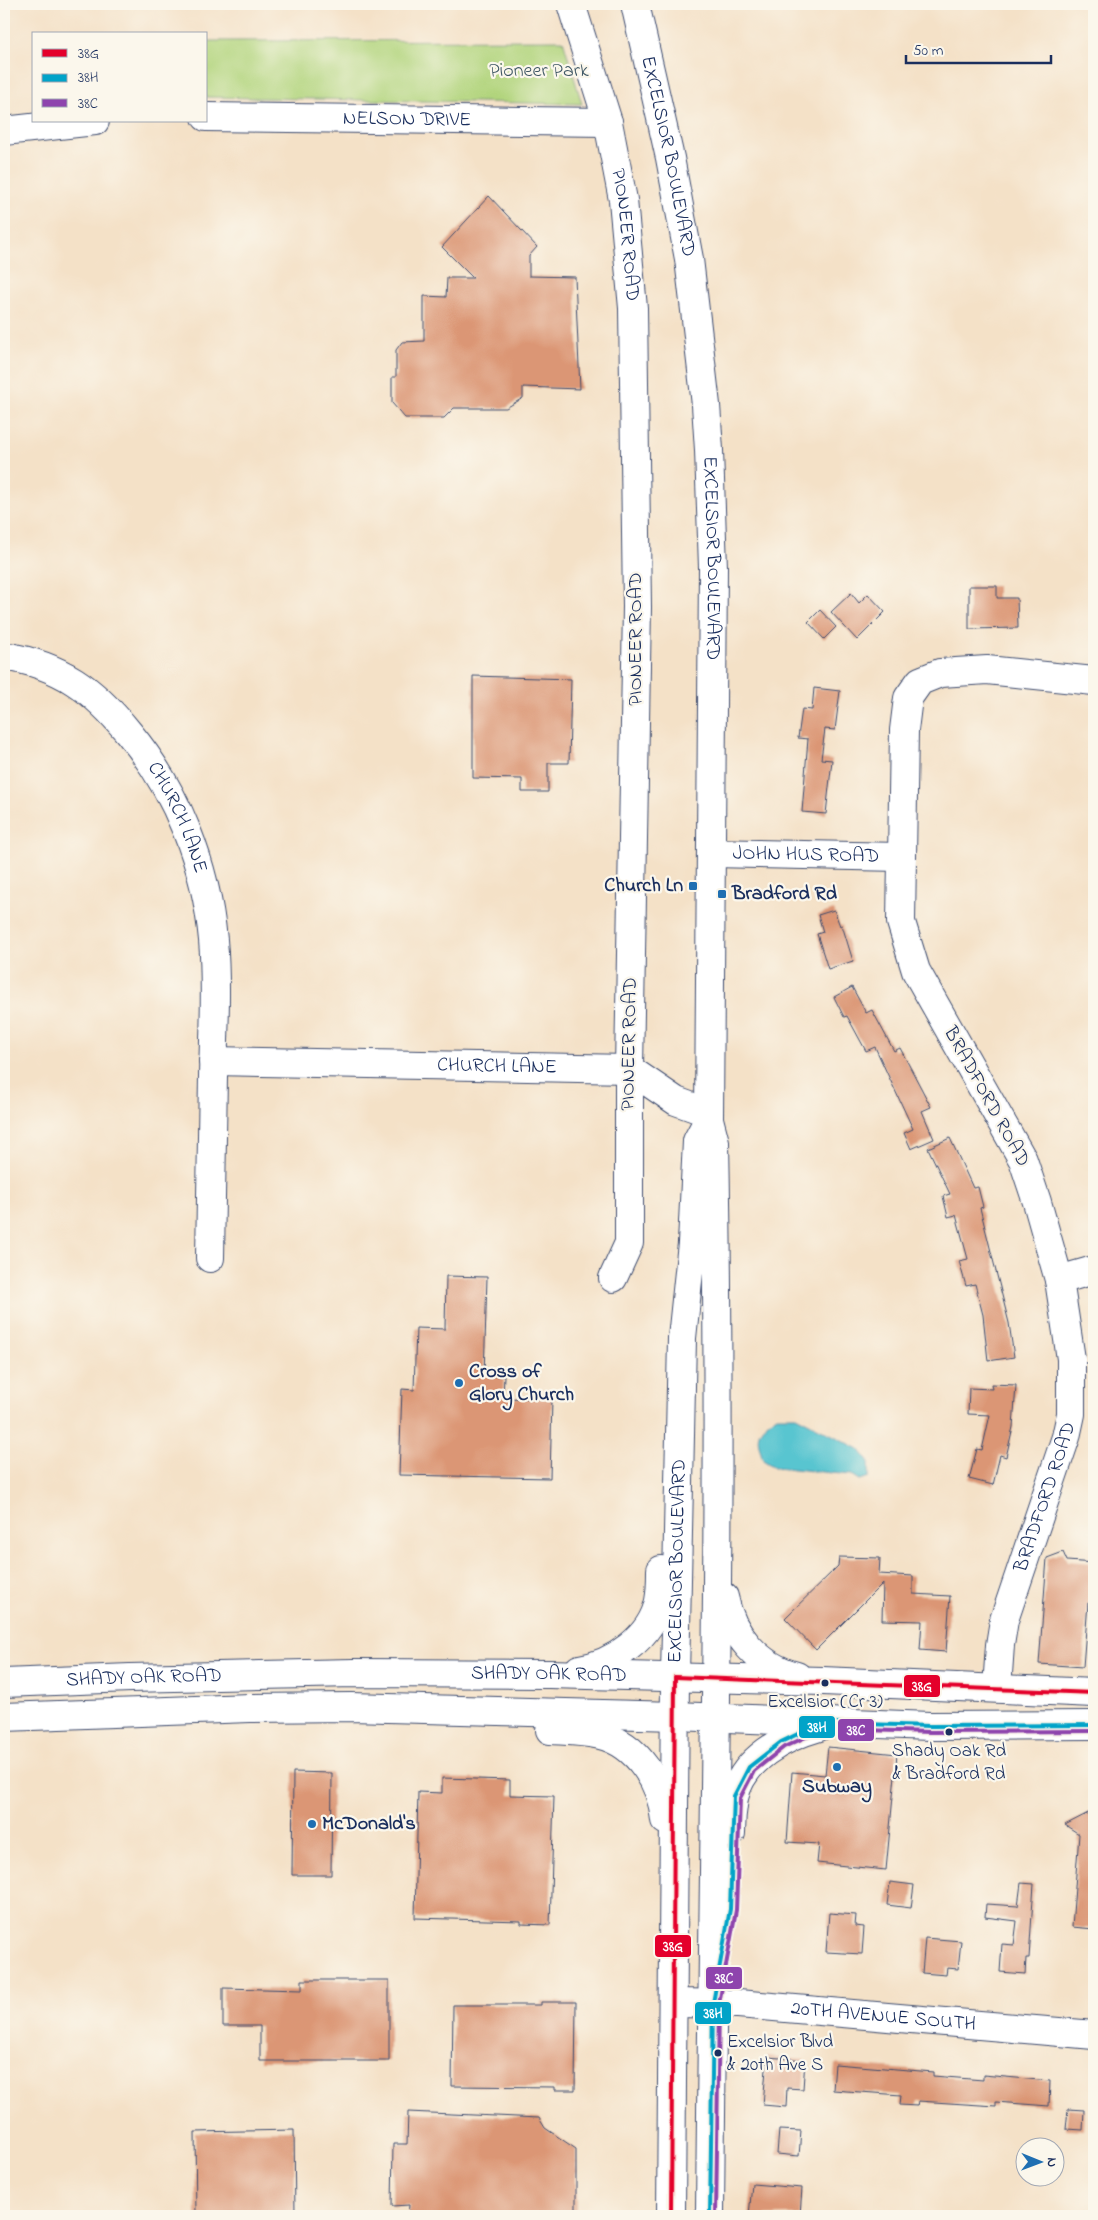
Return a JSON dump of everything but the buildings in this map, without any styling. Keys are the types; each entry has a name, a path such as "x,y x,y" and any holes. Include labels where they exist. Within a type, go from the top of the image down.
{"main road":[{"name":"PIONEER ROAD","path":"571,4 608,122 623,200 630,253 634,308 637,660 629,1069 629,1243 613,1278"},
{"name":"EXCELSIOR BOULEVARD","path":"635,4 670,158 689,259 706,405 712,540 712,853 709,1116 715,1142 719,1317 717,1679 710,2216"},
{"name":"NELSON DRIVE","path":"208,117 608,122"},
{"path":"4,131 86,122"},
{"name":"CHURCH LANE","path":"4,656 54,670 86,688 112,713 145,752 171,796 191,842 205,891 213,940 210,1258"},
{"name":"BRADFORD ROAD","path":"998,1688 1000,1645 1004,1620 1066,1437 1071,1414 1071,1359 1059,1280 1037,1202 1022,1160 916,971 901,922 904,730 908,698 920,681 940,672 987,670 1094,681"},
{"name":"JOHN HUS ROAD","path":"712,853 901,857"},
{"name":"CHURCH LANE","path":"213,1061 629,1069"},
{"path":"629,1069 676,1101 709,1116"},
{"name":"EXCELSIOR BOULEVARD","path":"671,2216 675,1677 682,1338 692,1242 697,1141 709,1116"},
{"path":"1059,1280 1094,1270"},
{"path":"549,1674 587,1668 603,1663 621,1652 644,1632 659,1603 664,1442 682,1338"},
{"path":"718,1567 727,1612 746,1644 759,1658 781,1672 823,1681"},
{"name":"SHADY OAK ROAD","path":"4,1683 354,1673 549,1674 823,1681 1094,1693"},
{"name":"SHADY OAK ROAD","path":"4,1717 250,1708 351,1707 676,1716 930,1726 1094,1725"},
{"path":"409,1710 451,1727 576,1732 600,1735 626,1748 642,1763 652,1776 660,1791 664,1806 674,1937"},
{"path":"713,2003 730,1909 732,1815 737,1789 749,1767 765,1753 781,1742 804,1731 831,1723"},
{"name":"20TH AVENUE SOUTH","path":"673,2003 713,2003 1094,2035"}],"green space":[{"name":"Pioneer Park","path":"563,40 582,104 208,97 208,41"}],"water":[{"path":"777,1416 796,1416 859,1449 869,1462 869,1477 860,1480 852,1475 774,1467 763,1460 758,1439 759,1434 764,1425"}],"transit line":[{"name":"38G","path":"675,1677 1094,1693"},
{"name":"38G","path":"671,2216 675,1677"},
{"name":"38H","path":"710,2216 713,2003 730,1909 734,1796 749,1767 781,1742 804,1731 831,1723 930,1726 1094,1725"},
{"name":"38C","path":"716,2216 719,2004 736,1910 740,1798 754,1771 784,1747 806,1737 832,1729 930,1732 1094,1731"}],"place":[{"name":"Church Ln","path":"693,886"},
{"name":"Bradford Rd","path":"722,894"},
{"name":"Cross of Glory Church","path":"459,1383"},
{"name":"Excelsior (Cr 3)","path":"825,1683"},
{"name":"Shady Oak Rd & Bradford Rd","path":"949,1732"},
{"name":"Subway","path":"837,1767"},
{"name":"McDonald's","path":"312,1824"},
{"name":"Excelsior Blvd & 20th Ave S","path":"718,2053"}]}
